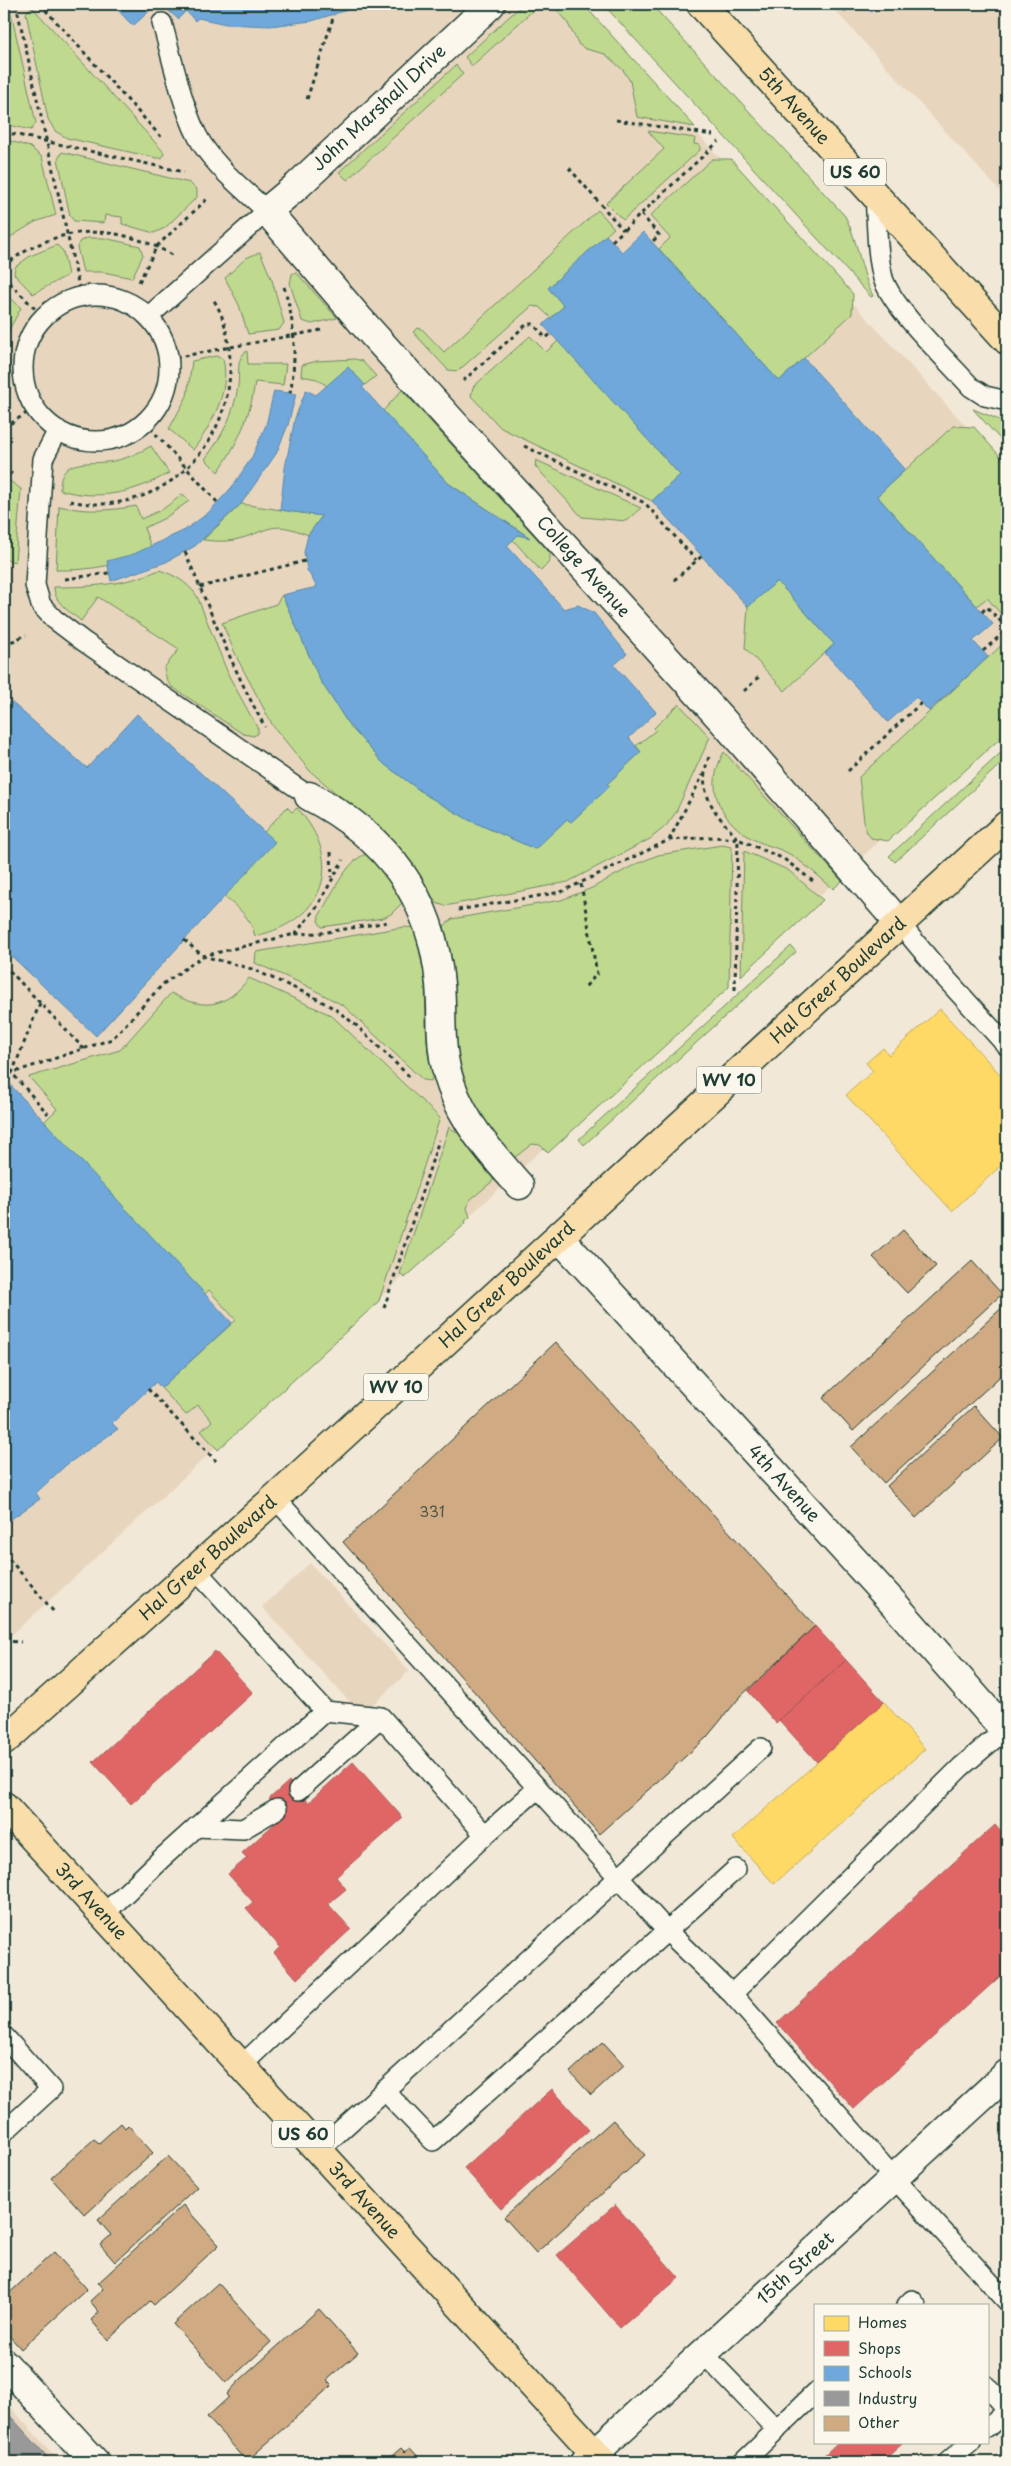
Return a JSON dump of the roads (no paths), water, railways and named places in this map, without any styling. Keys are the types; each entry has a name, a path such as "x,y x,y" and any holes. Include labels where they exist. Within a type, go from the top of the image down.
{"main road":[{"name":"5th Avenue","path":"701,4 1007,340"},
{"name":"Hal Greer Boulevard","path":"4,1741 275,1498 1007,825"},
{"name":"3rd Avenue","path":"4,1806 318,2151 594,2459"}],"street":[{"name":"John Marshall Drive","path":"267,211 297,186 491,4"},
{"name":"College Avenue","path":"267,211 368,329 724,722 900,924"},
{"path":"309,796 369,837 404,875 417,896 425,916 438,965 442,1050 460,1106 472,1128 519,1186"},
{"name":"4th Avenue","path":"558,1236 894,1604 1006,1730"},
{"name":"15th Street","path":"594,2459 704,2353 1007,2074"},
{"path":"4,2363 95,2462"}],"lane":[{"path":"148,316 267,211 222,168 202,143 193,125 162,23"},
{"path":"875,194 879,248 884,278 893,300 971,387 985,396 1007,402"},
{"path":"105,295 128,302 148,316 162,336 168,359 168,382 160,404 145,422 125,434 102,440 79,439 58,430 45,420 35,408 27,391 23,373 25,353 31,334 43,317 60,304 81,296 105,295"},
{"path":"58,430 43,459 35,575 36,594 41,605 54,619 222,738 309,796"},
{"path":"900,924 940,972 1007,1046"},
{"path":"275,1498 620,1876 668,1932 732,1994 894,2178 1007,2301"},
{"path":"195,1569 325,1711 380,1717 485,1835"},
{"path":"103,1915 325,1711"},
{"path":"298,1791 380,1717"},
{"path":"732,1994 961,1767 1006,1730"},
{"path":"318,2151 761,1748"},
{"path":"240,2066 485,1835 538,1788"},
{"path":"196,1828 243,1829 277,1809"},
{"path":"384,2090 433,2141 736,1869"},
{"path":"4,2036 51,2089 4,2132"},
{"path":"704,2353 777,2430"},
{"path":"988,2387 1007,2409 988,2427"},
{"path":"743,2462 814,2394"},
{"path":"948,2462 969,2444"}]}
